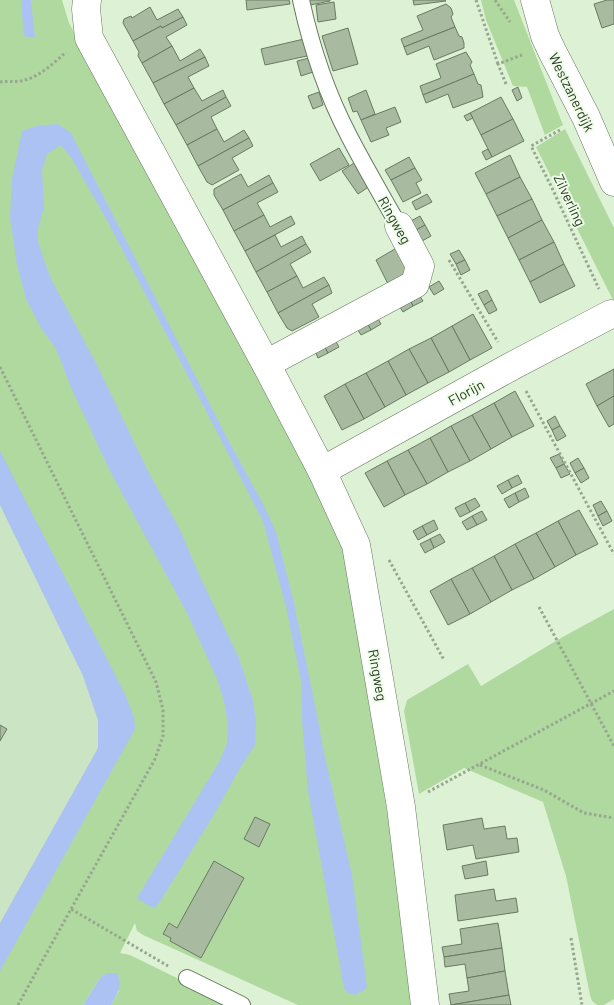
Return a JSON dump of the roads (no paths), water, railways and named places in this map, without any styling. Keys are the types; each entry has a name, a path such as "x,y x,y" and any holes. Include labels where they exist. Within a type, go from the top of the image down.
{"street":[{"name":"Ringweg","path":"87,0 89,38 266,364 322,471 356,545 401,807 425,1005"},
{"name":"Westzanerdijk","path":"535,0 549,44 586,117 614,182"},
{"name":"Ringweg","path":"266,364 415,284 420,266 399,226"},
{"name":"Florijn","path":"322,471 610,314"}],"lane":[{"name":"Ringweg","path":"301,0 306,24 326,84 348,135 399,226"},
{"path":"188,978 242,1005"}],"water":[{"path":"21,0 31,0 35,38 24,36"},
{"path":"58,124 71,133 276,532 294,603 323,748 352,875 367,987 355,995 348,993 344,988 308,791 301,681 286,607 263,521 108,222 72,159 61,145 47,154 42,170 44,208 38,228 38,241 44,260 52,281 96,363 147,469 180,530 239,658 253,701 256,720 255,745 161,900 155,908 137,898 219,762 227,743 228,724 224,701 217,679 187,613 110,471 73,392 56,349 41,328 26,299 17,265 10,217 12,179 22,131 36,126"},
{"path":"0,451 125,694 134,717 135,729 0,971 0,923 98,748 98,720 83,676 0,505"},
{"path":"107,973 117,973 120,982 118,993 111,1005 83,1005 100,978"}]}
